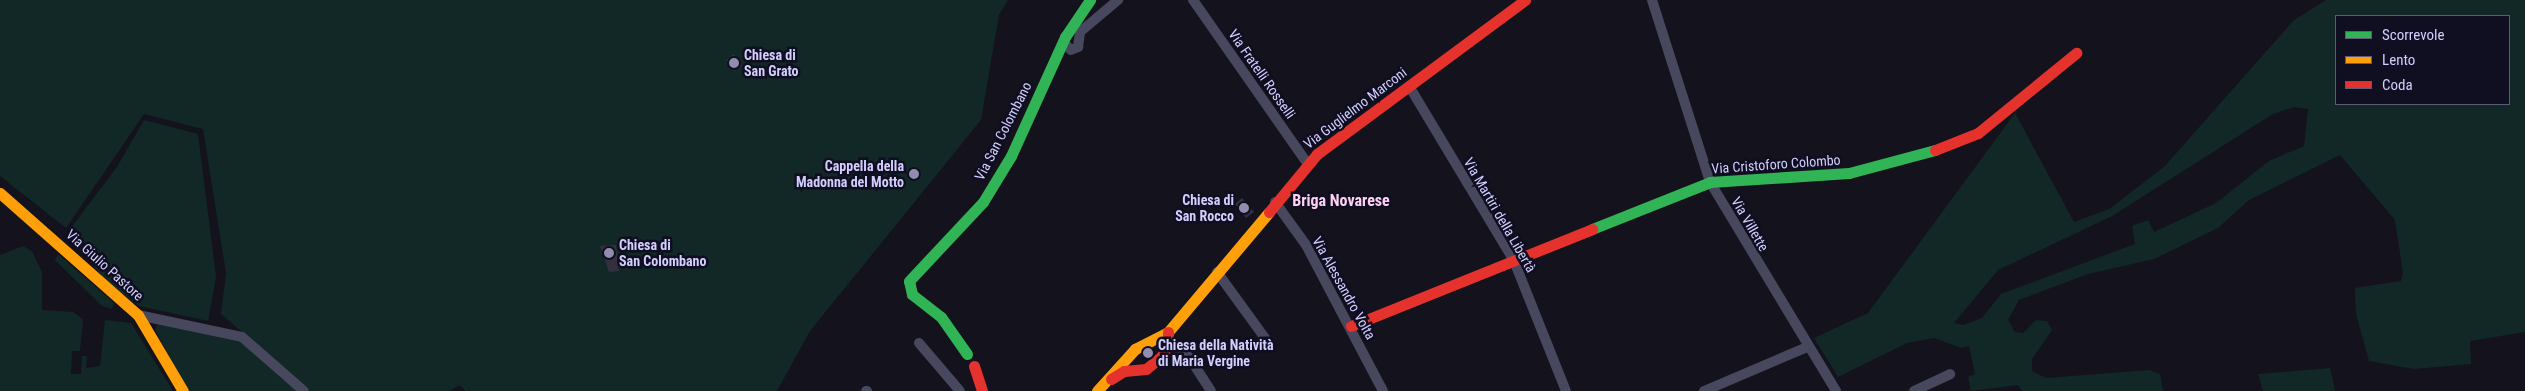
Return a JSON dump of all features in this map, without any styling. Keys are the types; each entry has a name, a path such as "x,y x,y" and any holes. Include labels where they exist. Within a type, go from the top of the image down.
{"street":[{"name":"Via San Colombano","path":"967,354 941,317 912,294 909,281 983,202 1011,156 1063,42 1090,0"},
{"path":"1063,42 1071,50 1078,47 1080,32 1118,0"},
{"name":"Via Fratelli Rosselli","path":"1193,0 1308,164"},
{"name":"Via Guglielmo Marconi","path":"1097,391 1135,349 1168,332 1308,164 1525,0"},
{"name":"Via Villette","path":"1652,0 1710,182 1807,348 1836,391"},
{"name":"Via Cristoforo Colombo","path":"1351,326 1710,182 1849,173 1945,147 1978,133 2076,54"},
{"name":"Via Martiri della Libertà","path":"1409,86 1514,261 1566,391"},
{"name":"Via Giulio Pastore","path":"0,193 138,315 244,338 304,391"},
{"name":"Via Alessandro Volta","path":"1275,202 1298,232 1351,326 1383,391"},
{"path":"1217,272 1270,345"},
{"path":"138,315 183,391"},
{"path":"1168,332 1168,346 1189,357 1211,391"},
{"path":"919,343 960,391"},
{"name":"Via Guglielmo Marconi","path":"1106,382 1124,371 1146,369 1168,346"},
{"path":"1704,391 1807,348"},
{"path":"974,366 982,391"},
{"path":"1914,391 1950,374"}],"green space":[{"path":"0,0 1008,0 999,15 981,120 810,331 777,391 466,391 459,385 450,391 310,391 221,314 226,273 203,129 144,114 66,228 0,176"},
{"path":"2326,0 2525,0 2525,332 2470,341 2471,364 2414,369 2369,361 2356,314 2355,288 2401,281 2403,273 2395,220 2340,155 2249,200 2218,228 2154,259 2088,274 2019,300 2008,320 2015,332 2023,333 2036,320 2047,321 2052,330 2032,359 2032,371 2046,378 2149,370 2160,374 2163,391 2022,391 2018,385 1971,391 1968,377 1975,374 1969,346 1961,348 1934,338 1907,343 1838,377 1814,338 1868,313 2015,113 2074,222 2109,209 2164,167 2294,20","holes":["2294,107 2308,109 2304,146 2269,161 2216,203 2154,232 2148,220 2132,226 2135,244 2001,294 1982,318 1963,325 1954,323 1998,270 2112,216 2273,114"]},
{"path":"144,120 198,134 216,277 208,321 139,306 106,281 67,233 117,167"},
{"path":"23,246 32,251 42,272 42,310 73,312 83,319 80,351 72,351 71,374 81,374 82,356 87,356 86,368 100,366 105,320 131,323 173,391 0,391 0,255"},
{"path":"58,254 114,303 112,309 102,306 55,260"},
{"path":"158,323 241,339 300,391 188,391 155,330"},
{"path":"2330,368 2335,391 2263,391 2258,374"}],"building":[{"name":"Chiesa di San Grato","path":"734,54 742,66 734,71 726,60"},
{"name":"Chiesa di San Rocco","path":"1242,198 1254,212 1246,218 1235,204"},
{"name":"Chiesa di San Colombano","path":"616,245 619,271 609,272 600,246"}],"traffic: fast":[{"path":"967,354 941,317 912,294 909,281 983,202 1011,156 1065,37 1090,0"},
{"path":"1592,229 1710,182 1849,173 1935,150"}],"traffic: slow":[{"path":"0,193 138,315 183,391"},
{"path":"1097,391 1135,349 1168,332 1269,212"}],"traffic: jam":[{"path":"1269,212 1317,154 1525,0"},
{"path":"1935,150 1978,133 2076,53"},
{"path":"1351,326 1592,229"},
{"path":"1111,379 1124,371 1146,369 1161,357 1168,346 1168,332"},
{"path":"974,366 982,391"}],"place":[{"name":"Chiesa di San Grato","path":"734,63"},
{"name":"Cappella della Madonna del Motto","path":"914,174"},
{"name":"Chiesa di San Rocco","path":"1244,208"},
{"name":"Chiesa di San Colombano","path":"609,253"},
{"name":"Chiesa della Natività di Maria Vergine","path":"1148,353"}],"district":[{"name":"Briga Novarese","path":"1341,201"}]}
